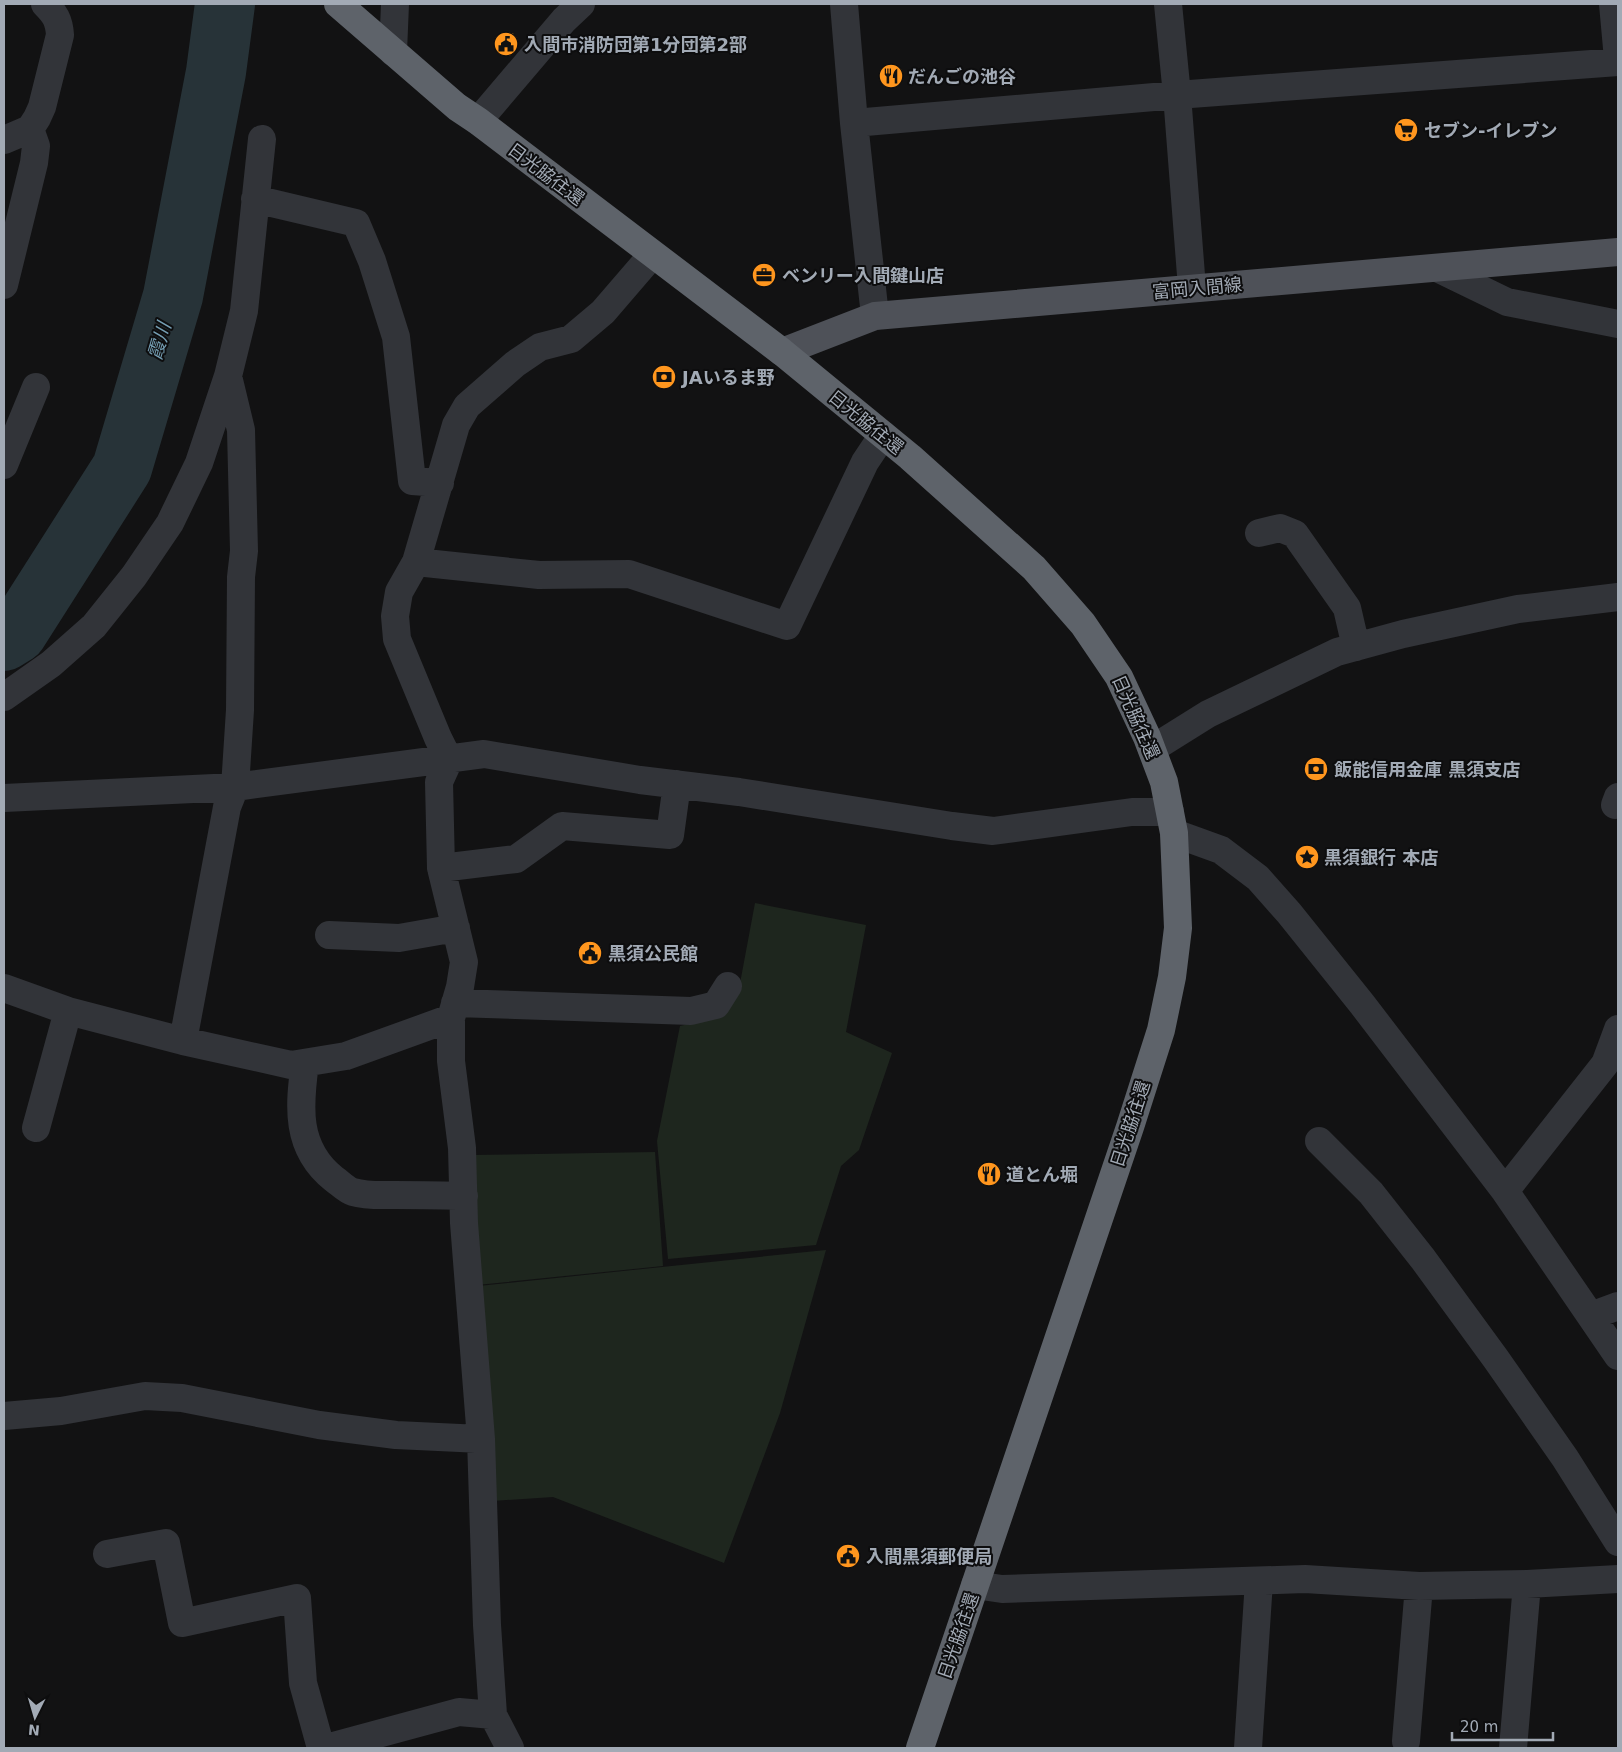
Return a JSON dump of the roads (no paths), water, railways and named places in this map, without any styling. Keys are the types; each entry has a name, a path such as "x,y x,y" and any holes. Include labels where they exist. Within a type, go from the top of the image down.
{"highway":[{"name":"日光脇往還","path":"338,4 457,108 478,121 782,352 883,435 1034,568 1083,624 1119,677 1152,749 1164,782 1172,823 1178,928 1172,977 1161,1030 920,1748"}],"main road":[{"name":"富岡入間線","path":"782,352 875,316 1192,288 1439,269 1618,252"}],"street":[{"path":"4,140 30,129 42,107 60,35 59,23 55,13 45,4"},
{"path":"393,52 395,4"},
{"path":"478,121 564,20 581,4"},
{"path":"844,4 854,123 875,316"},
{"path":"1168,4 1178,95 1192,288"},
{"path":"854,123 1178,95 1618,49 1613,4"},
{"path":"4,286 34,163 36,146 30,129"},
{"path":"4,697 51,664 94,626 134,576 170,523 199,463 228,376 244,311 262,139"},
{"path":"255,199 356,223 372,261 396,338 412,481 440,483"},
{"path":"449,760 397,639 394,616 399,592 416,562 456,425 467,406 522,360 540,347 571,339 603,312 652,255"},
{"path":"1439,269 1506,302 1618,324"},
{"path":"183,1041 227,806 235,787 240,710 244,551 241,430 228,376"},
{"path":"4,465 36,387"},
{"path":"416,562 532,575 629,574 787,626 865,462 883,435"},
{"path":"1260,533 1280,528 1295,534 1347,608 1356,647"},
{"path":"1152,749 1208,714 1337,652 1403,634 1518,609 1618,597"},
{"path":"4,798 235,787 484,754 640,780 747,793 993,831 1132,812 1172,823 1221,850 1258,878 1289,913 1362,1004 1505,1191 1618,1356"},
{"path":"449,760 439,782 440,868 464,962 453,1011 451,1061 462,1148 481,1439 487,1625 493,1715 510,1748"},
{"path":"440,868 516,859 562,826 670,835 677,784"},
{"path":"329,934 399,938 456,928"},
{"path":"4,988 68,1010 183,1041 291,1065 346,1056 453,1011 691,1011 716,1006 728,986"},
{"path":"36,1128 68,1010"},
{"path":"1505,1191 1611,1070 1618,1029"},
{"path":"305,1063 301,1092 302,1129 311,1153 330,1175 351,1192 370,1195 464,1196"},
{"path":"1319,1141 1370,1192 1423,1259 1565,1458 1618,1542"},
{"path":"1591,1316 1618,1306"},
{"path":"4,1416 61,1410 145,1396 182,1398 319,1425 396,1435 481,1439"},
{"path":"106,1554 166,1543 182,1623 297,1598 303,1683 320,1748"},
{"path":"975,1585 1002,1589 1305,1580 1418,1586 1527,1584 1618,1578"},
{"path":"1248,1748 1259,1581"},
{"path":"1513,1748 1527,1584"},
{"path":"1406,1741 1418,1586"},
{"path":"326,1748 459,1712 493,1715"}],"waterway":[{"name":"霞川","path":"4,641 17,633 122,468 173,296 216,72 225,4"}],"place":[{"name":"入間市消防団第1分団第2部","path":"506,44"},
{"name":"だんごの池谷","path":"891,76"},
{"name":"セブン-イレブン","path":"1406,130"},
{"name":"ベンリー入間鍵山店","path":"764,275"},
{"name":"JAいるま野","path":"664,377"},
{"name":"飯能信用金庫 黒須支店","path":"1316,769"},
{"name":"黒須銀行 本店","path":"1307,857"},
{"name":"黒須公民館","path":"590,953"},
{"name":"道とん堀","path":"989,1174"},
{"name":"入間黒須郵便局","path":"848,1556"}]}
